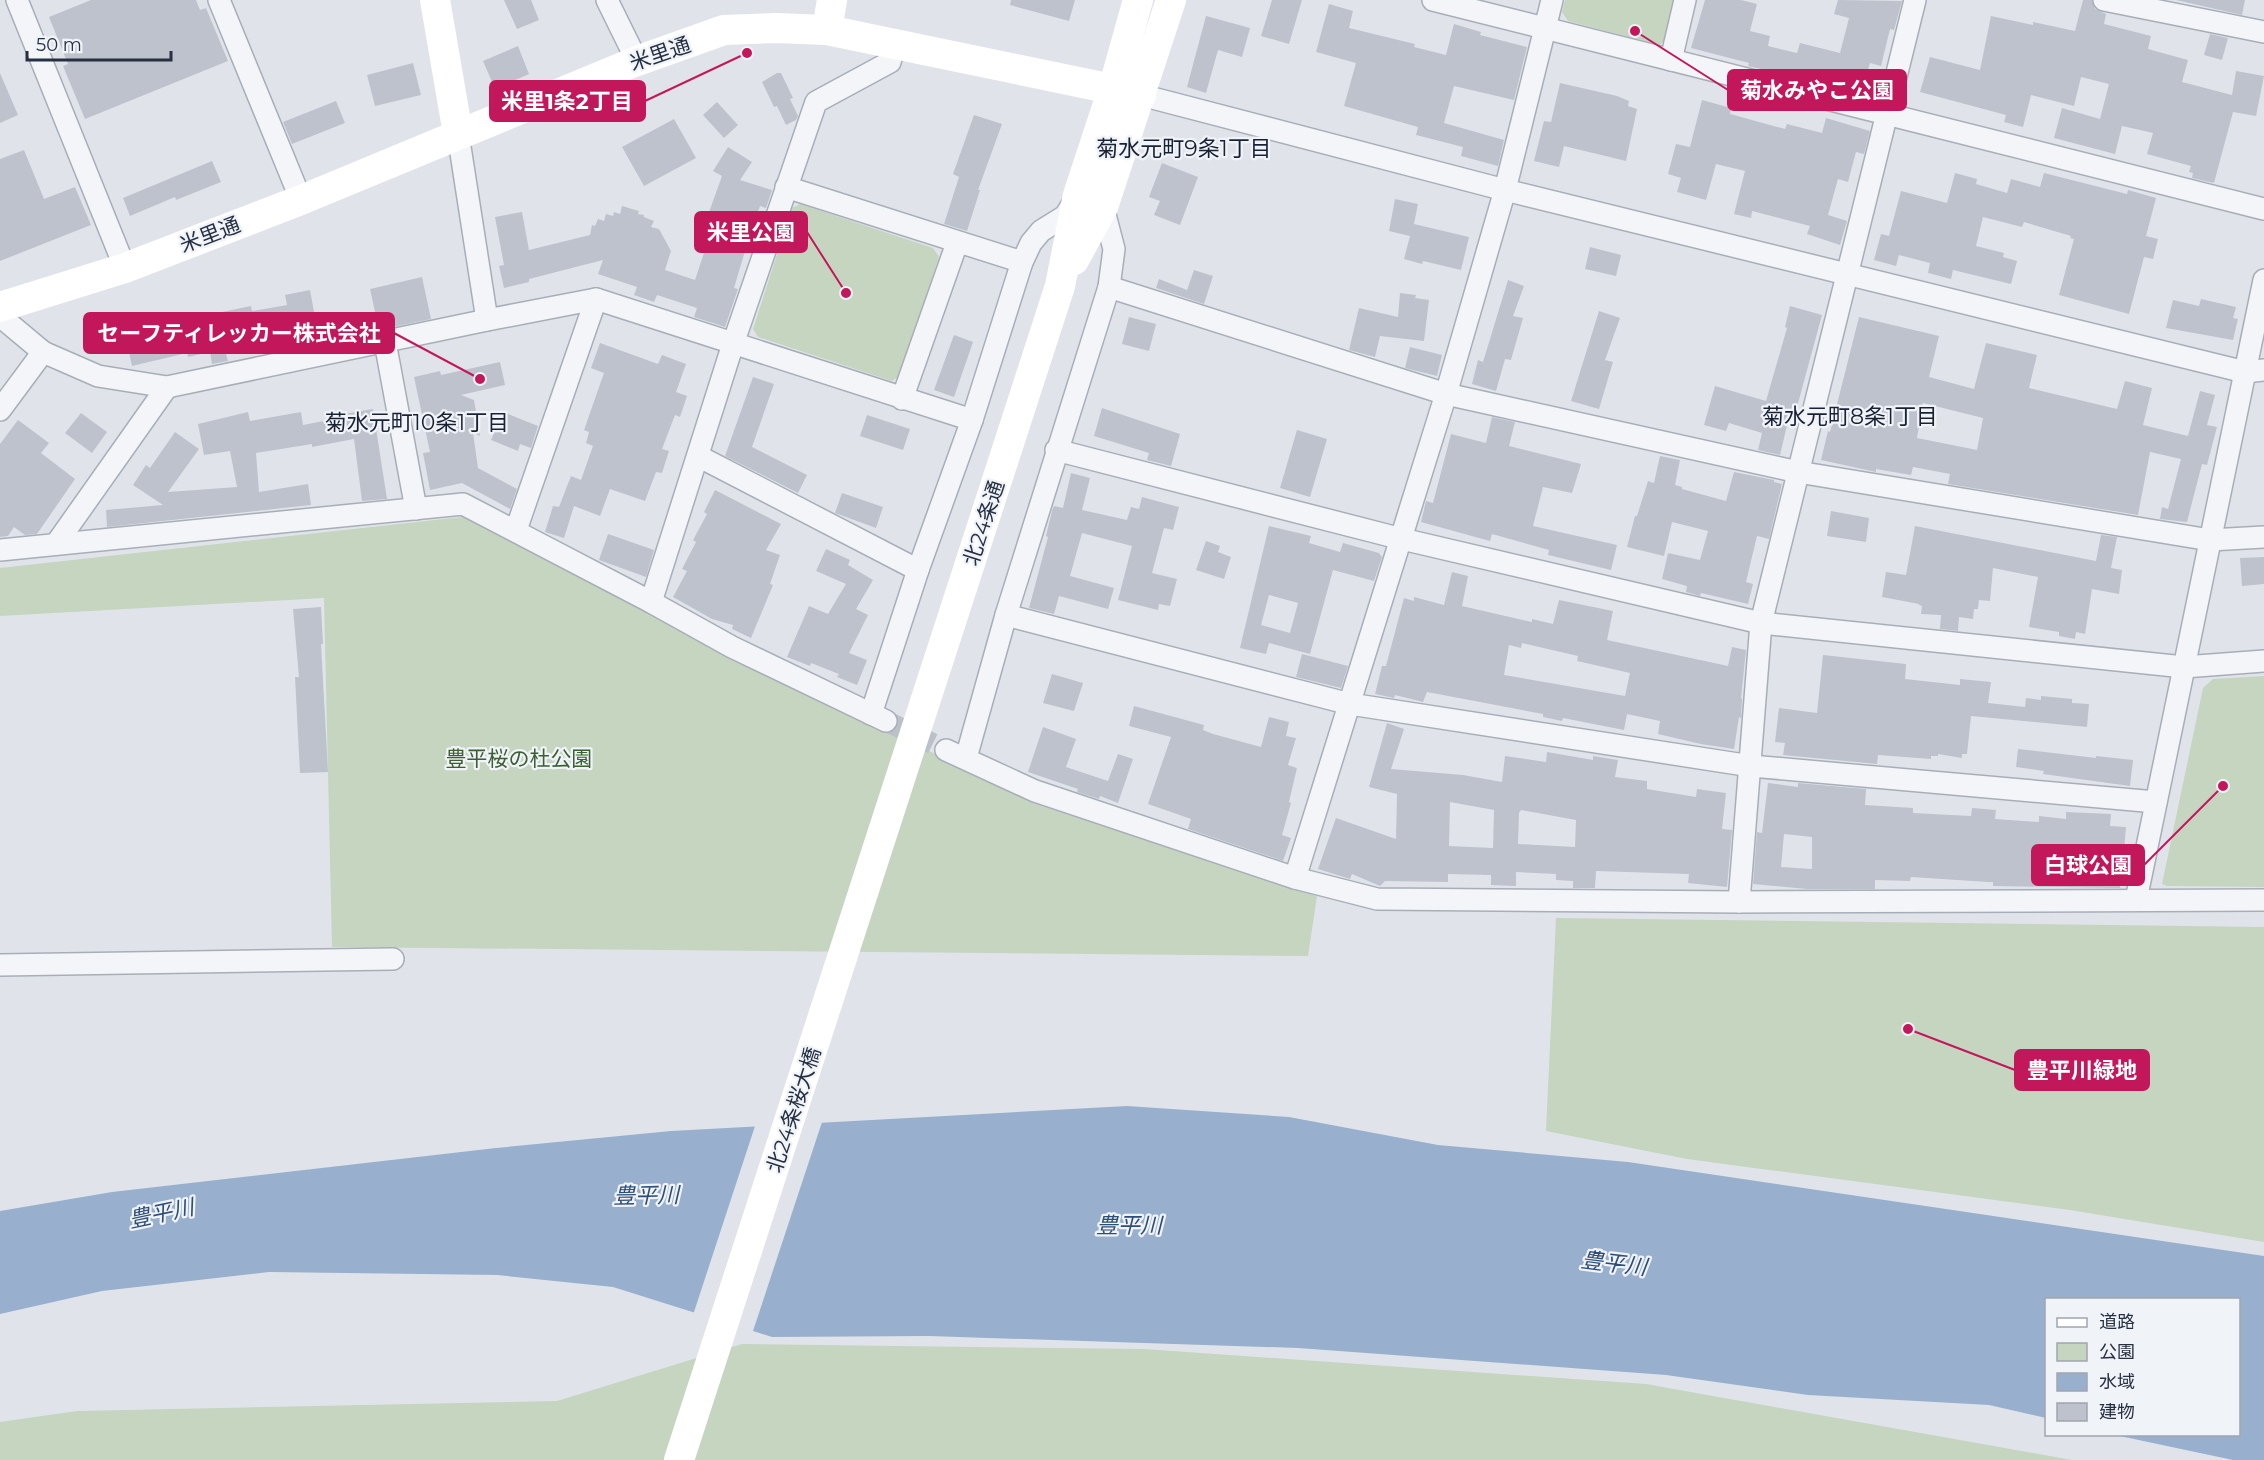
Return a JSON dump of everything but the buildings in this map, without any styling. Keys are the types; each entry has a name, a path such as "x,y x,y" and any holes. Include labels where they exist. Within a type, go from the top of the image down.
{"street":[{"path":"17,0 125,268"},
{"path":"219,0 301,200"},
{"path":"435,0 487,320"},
{"path":"607,0 637,61"},
{"path":"827,30 832,0"},
{"path":"1127,92 1138,0"},
{"path":"1127,92 1171,0"},
{"path":"1433,0 2264,209"},
{"path":"1295,878 1446,394 1505,190 1552,0"},
{"path":"1671,60 1685,0"},
{"path":"1739,902 1761,623 1915,0"},
{"path":"2104,0 2264,32"},
{"name":"米里通","path":"0,308 125,268 301,200 637,61 724,30 776,28 827,30 1127,92"},
{"path":"651,602 733,344 816,102 890,62 895,44"},
{"path":"1127,92 1505,190 2254,371"},
{"name":"北24条通","path":"908,759 1060,286 1127,92"},
{"path":"786,188 1022,262"},
{"path":"0,550 463,504 516,530 732,647 879,717 918,570 972,420 1022,262 1031,243 1041,231 1090,201 1114,249 1109,288 1056,450 966,758"},
{"path":"902,399 957,243"},
{"path":"2136,900 2210,540 2254,371 2264,280"},
{"path":"1109,288 1446,394 1798,472 2210,540 2264,537"},
{"path":"516,530 596,299"},
{"path":"0,316 43,352 98,376 167,387 596,299 972,420"},
{"path":"385,342 416,509"},
{"path":"0,410 43,352"},
{"path":"56,544 167,387"},
{"path":"1056,450 1402,539 1761,623 2184,667 2264,661"},
{"path":"698,456 918,570"},
{"path":"1006,615 1350,704 1751,766 2156,802"},
{"path":"946,750 1035,791 1295,878 1377,899 1739,902 2264,900"},
{"name":"北24条桜大橋","path":"679,1460 908,759"},
{"path":"0,965 393,959"}],"green space":[{"path":"1565,0 1674,0 1665,40 1660,45 1568,21 1562,12"},
{"path":"800,204 933,248 939,257 900,376 892,381 758,337 753,329 792,208"},
{"name":"豊平桜の杜公園","path":"462,517 1035,804 1317,896 1308,956 332,947 324,598 0,616 0,568"},
{"path":"2264,676 2264,887 2167,886 2162,884 2203,688 2213,679"},
{"path":"1556,918 2264,927 2264,1242 2070,1210 1687,1159 1546,1131"},
{"path":"742,1344 1144,1349 1646,1384 2072,1460 0,1460 0,1422 77,1411 557,1401"}],"water":[{"name":"豊平川","path":"1127,1106 1289,1117 1438,1145 1628,1162 2264,1256 2264,1460 2233,1460 2120,1436 2240,1436 2240,1298 2045,1298 2045,1418 1989,1405 1808,1395 1666,1375 1298,1348 929,1336 772,1337 613,1287 497,1275 269,1272 102,1291 0,1314 0,1211 112,1192 496,1148 671,1131"}],"pier":[{"path":"823,1119 752,1334 693,1315 756,1123"}],"tunnel":[{"path":"886,721 946,750"}],"place":[{"name":"菊水みやこ公園","path":"1635,31"},
{"name":"米里1条2丁目","path":"747,53"},
{"name":"米里公園","path":"846,293"},
{"name":"セーフティレッカー株式会社","path":"480,379"},
{"name":"白球公園","path":"2223,786"},
{"name":"豊平川緑地","path":"1908,1029"}],"district":[{"name":"菊水元町9条1丁目","path":"1184,148"},
{"name":"菊水元町8条1丁目","path":"1850,416"},
{"name":"菊水元町10条1丁目","path":"417,422"}]}
